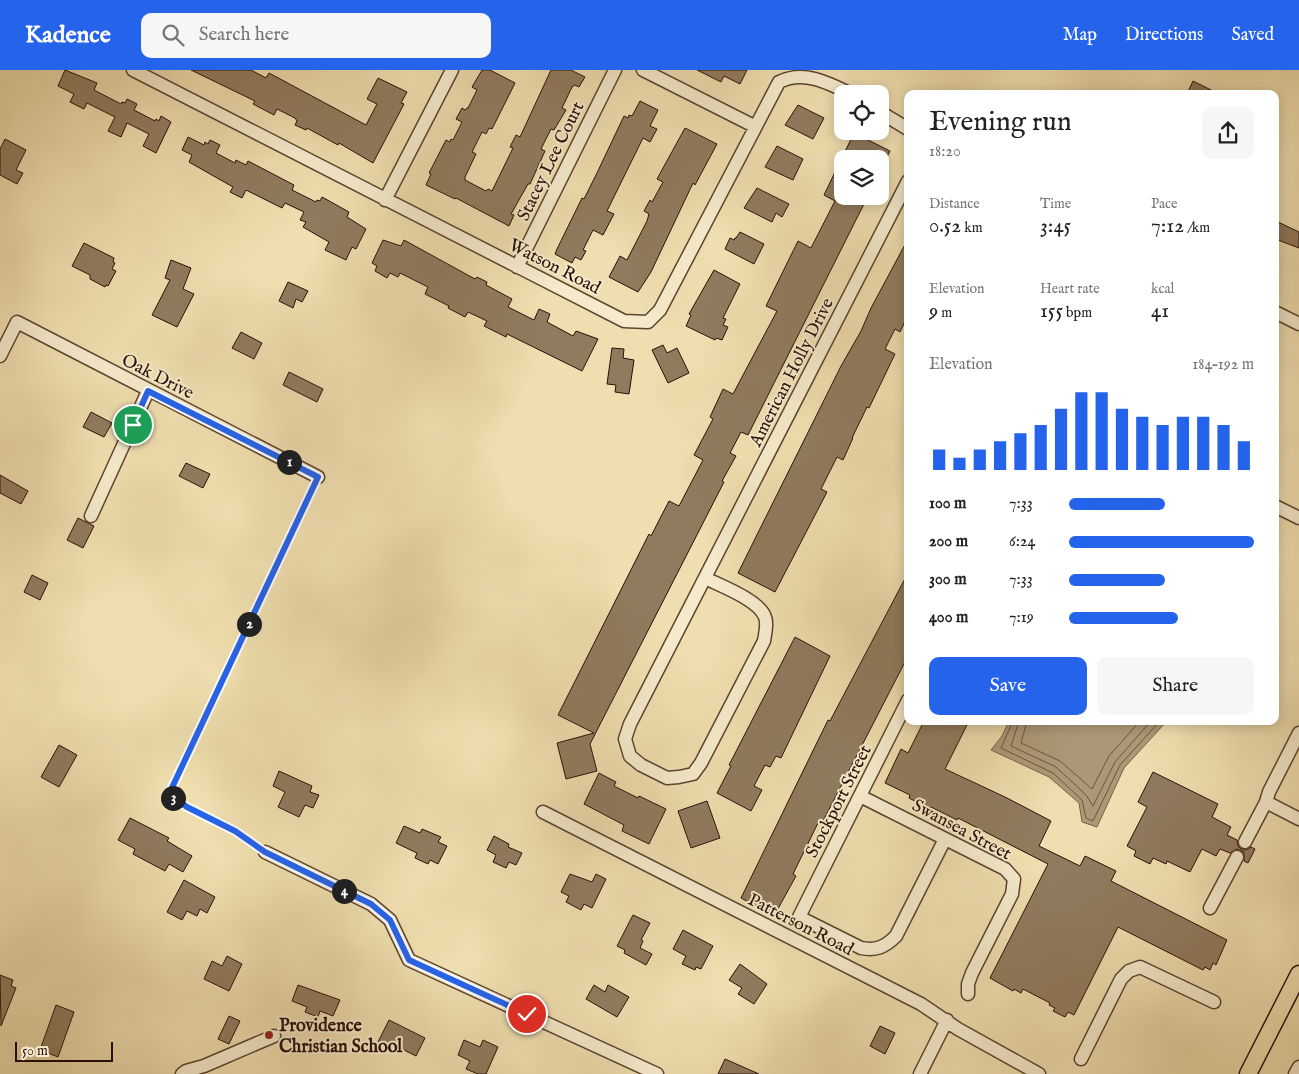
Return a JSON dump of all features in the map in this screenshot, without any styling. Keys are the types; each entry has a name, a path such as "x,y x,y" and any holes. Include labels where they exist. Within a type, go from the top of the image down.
{"main road":[{"path":"1248,1074 1299,974"}],"street":[{"name":"Watson Road","path":"133,70 624,321 648,322 660,310 784,70"},
{"path":"385,200 452,70"},
{"name":"Stacey Lee Court","path":"517,267 615,70"},
{"path":"643,70 754,126"},
{"path":"778,82 791,73 810,73 834,85"},
{"path":"889,117 904,127"},
{"name":"American Holly Drive","path":"705,578 758,607 765,617 764,641 701,763 693,774 666,778 630,756 625,739 630,724 904,189"},
{"path":"1279,314 1299,324"},
{"name":"Oak Drive","path":"0,356 17,322 318,477"},
{"path":"91,516 148,391"},
{"path":"1279,508 1299,518"},
{"name":"Stockport Street","path":"904,708 799,917 861,948 870,950 880,948 896,936 945,839"},
{"path":"1245,842 1299,733"},
{"name":"Swansea Street","path":"860,796 1005,869 1014,879 1012,894 972,973 968,984 968,994"},
{"path":"1266,802 1299,819"},
{"name":"Patterson Road","path":"543,812 921,1004 958,1029 1040,1074"},
{"path":"265,852 371,904 390,920 409,960 657,1074"},
{"path":"1210,908 1237,857"},
{"path":"1081,1059 1121,979 1129,971 1140,967 1214,1002"},
{"path":"920,1074 947,1020"},
{"path":"182,1074 274,1036"},
{"path":"1295,1074 1299,1067"}],"path":[{"path":"265,852 235,831 187,807 169,794 318,477"}],"water":[{"path":"1007,725 1163,725 1124,768 1097,827 1082,822 1079,803 1049,777 991,750 1002,736"}],"building":[{"path":"65,70 97,83 94,90 121,104 122,102 125,103 127,99 137,104 134,110 155,121 156,119 159,121 161,116 171,122 156,153 143,146 149,134 127,123 121,137 108,131 115,117 87,103 84,109 70,102 74,94 58,86"},
{"path":"191,70 251,70 266,78 269,73 366,125 377,104 367,99 378,78 407,92 401,103 404,104 373,163 339,143 338,145 307,128 306,130 295,125 297,121 295,118 277,109 274,115 253,104 255,101"},
{"path":"482,70 490,70 515,83 492,129 489,128 486,134 482,132 472,152 476,154 465,177 465,180 486,191 488,189 492,191 513,148 510,147 516,135 520,137 551,70 571,70 585,77 579,87 575,85 572,87 562,108 566,110 554,130 551,129 541,149 545,151 530,184 528,184 511,214 514,215 509,226 456,198 426,185 431,174 429,173 446,140 450,142 451,139 453,140 462,122 456,119 462,108 465,110 468,108 477,90 472,87"},
{"path":"697,70 747,70 740,84 724,76 721,82"},
{"path":"1193,81 1211,90 1189,90"},
{"path":"640,101 658,110 650,126 657,129 650,142 643,138 607,211 614,214 603,235 593,230 583,250 586,251 581,260 575,257 572,263 555,254 557,249 582,198 584,199 624,116 628,118 629,115 632,116"},
{"path":"798,105 824,118 813,139 785,125"},
{"path":"685,128 717,144 695,185 693,183 651,272 638,292 609,277 620,256 627,260 647,221 649,214 644,211 650,200 652,202 663,182 657,179"},
{"path":"188,137 204,145 205,142 208,144 210,140 220,145 216,153 235,163 236,160 246,165 248,161 294,185 292,190 316,202 317,200 320,201 322,197 349,212 347,217 366,229 356,249 352,247 346,260 325,250 329,242 303,227 306,222 300,220 304,212 285,203 282,208 246,190 242,198 230,192 233,187 189,162 192,155 182,150"},
{"path":"5,139 26,150 16,170 23,173 17,184 0,175 0,149"},
{"path":"851,140 868,140 888,150 846,150"},
{"path":"777,146 803,159 793,180 765,167"},
{"path":"834,174 834,200 824,195"},
{"path":"757,188 789,204 782,217 776,213 772,222 744,208"},
{"path":"834,203 834,205 863,205 748,435 741,432 730,453 736,456 722,481 724,482 590,744 597,771 566,779 557,743 594,733 558,715 649,534 651,536 669,501 679,506 703,460 694,455 713,419 710,417 723,389 733,394 777,311 766,306 798,241 811,248"},
{"path":"1279,222 1299,232 1299,248 1279,240"},
{"path":"740,232 764,244 754,264 725,249 730,238 734,240"},
{"path":"383,240 401,246 404,240 475,279 477,277 487,282 486,285 512,299 508,307 534,320 539,309 550,314 547,322 573,336 576,331 598,339 582,371 507,334 506,337 484,326 487,321 468,312 465,317 448,308 449,306 425,294 428,287 400,273 398,277 390,273 387,278 375,271 377,266 372,263"},
{"path":"84,243 114,258 113,262 115,263 112,269 116,271 108,286 106,285 105,287 90,279 90,275 72,266"},
{"path":"904,246 904,324 900,332 895,329 885,349 895,354 869,408 867,407 843,460 837,457 821,489 827,492 775,592 738,573 871,308"},
{"path":"171,260 191,268 183,289 194,294 177,327 152,315 170,280 165,278"},
{"path":"714,270 740,284 723,318 726,319 723,325 728,327 722,340 716,338 715,340 686,326 691,315 689,314"},
{"path":"288,282 308,291 302,302 296,299 293,308 279,301"},
{"path":"241,332 262,343 254,359 232,348"},
{"path":"663,345 667,353 677,348 689,373 668,383 652,350"},
{"path":"612,348 624,349 623,358 634,360 629,394 615,392 616,385 607,384"},
{"path":"289,372 323,389 317,402 283,385"},
{"path":"91,412 112,423 104,437 83,427"},
{"path":"186,463 210,474 203,488 179,476"},
{"path":"0,475 28,491 21,504 0,493"},
{"path":"78,518 94,526 83,548 67,540"},
{"path":"32,575 48,583 40,600 24,592"},
{"path":"904,581 904,664 821,825 818,823 793,874 796,876 774,916 741,898 828,720 830,721"},
{"path":"795,637 830,656 781,758 776,756 770,767 765,765 754,786 762,790 751,811 717,793 731,766 729,765"},
{"path":"922,725 967,725 945,769 1051,821 1039,846 1080,866 1085,856 1116,871 1111,881 1227,940 1216,965 1213,963 1210,970 1205,967 1203,970 1118,927 1074,1015 1068,1012 1065,1017 1053,1011 1055,1008 1049,1005 1050,1003 1023,989 1021,993 1014,989 1013,991 990,978 1048,864 958,818 957,820 931,807 930,809 909,798 910,795 885,783 901,749 908,753"},
{"path":"59,745 77,755 59,787 41,777"},
{"path":"279,771 312,786 310,792 319,795 313,808 305,805 299,817 278,807 285,792 273,786"},
{"path":"1153,772 1218,804 1212,817 1231,827 1227,835 1237,840 1238,846 1241,849 1246,850 1251,847 1255,849 1248,863 1244,861 1244,852 1237,849 1230,853 1220,849 1216,856 1202,849 1190,872 1167,861 1166,864 1153,858 1150,864 1134,856 1136,851 1127,846 1147,807 1138,802"},
{"path":"599,773 616,782 614,786 666,809 649,844 622,831 624,825 584,804"},
{"path":"707,801 720,838 691,848 678,811"},
{"path":"130,818 169,838 167,841 192,856 183,872 169,864 165,871 133,854 135,849 118,840"},
{"path":"404,826 420,833 422,829 441,837 438,842 447,846 438,864 430,860 428,864 415,858 417,853 396,843"},
{"path":"494,836 509,844 508,847 522,853 516,865 509,862 506,868 493,862 496,855 487,850"},
{"path":"570,874 592,882 596,874 606,879 592,908 584,904 581,910 566,902 569,896 561,892"},
{"path":"184,880 215,897 207,913 200,909 197,916 187,911 182,920 167,912"},
{"path":"633,915 650,923 641,940 643,941 640,948 652,954 646,965 624,953 625,950 617,946"},
{"path":"683,930 713,946 701,969 696,967 695,970 682,964 686,956 673,949"},
{"path":"227,956 242,964 229,991 204,979 212,961 222,966"},
{"path":"740,964 767,984 754,1004 738,994 742,988 729,980"},
{"path":"0,975 13,980 11,986 16,988 1,1026"},
{"path":"298,985 340,1000 333,1016 320,1011 318,1017 305,1012 307,1007 292,1001"},
{"path":"594,985 605,992 608,985 629,997 617,1017 586,999"},
{"path":"56,1005 74,1012 58,1057 40,1050"},
{"path":"229,1016 240,1021 229,1044 218,1039"},
{"path":"389,1020 425,1038 416,1056 392,1044 389,1050 377,1044"},
{"path":"880,1026 895,1033 885,1054 870,1046"},
{"path":"464,1040 480,1047 483,1040 498,1047 486,1074 478,1074 466,1069 470,1061 458,1055"},
{"path":"725,1059 759,1074 718,1074"}],"place":[{"name":"Providence Christian School","path":"269,1035"}],"route":[{"path":"133,425 148,391 318,477 169,794 187,807 235,831 265,852 371,904 390,920 409,960 527,1014"}]}
